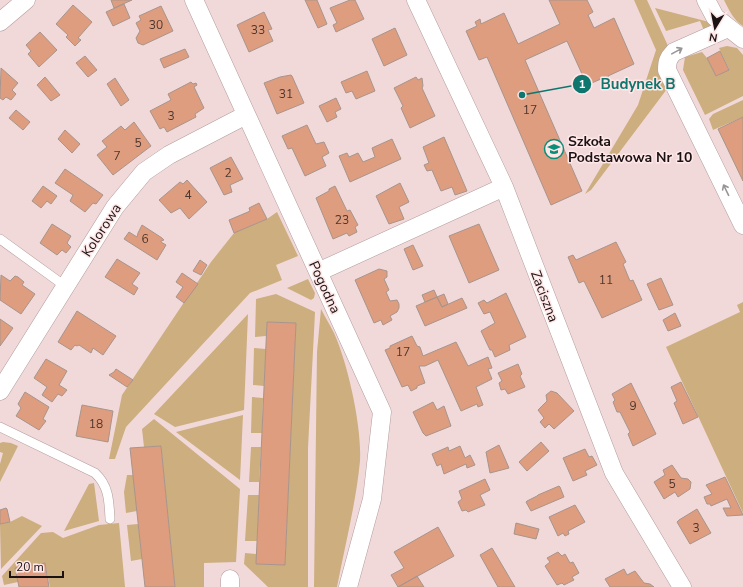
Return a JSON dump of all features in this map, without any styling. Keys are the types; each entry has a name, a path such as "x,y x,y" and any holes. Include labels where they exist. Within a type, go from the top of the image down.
{"street":[{"path":"0,22 26,0"},
{"name":"Pogodna","path":"194,0 382,412 372,499 348,587"},
{"name":"Zaciszna","path":"416,0 504,187 614,473 682,587"},
{"path":"706,0 715,16 743,39"},
{"path":"728,28 674,52 669,56 667,70 743,225"},
{"name":"Kolorowa","path":"0,391 116,207 144,172 169,155 246,115"},
{"path":"318,272 504,187"}],"lane":[{"path":"0,240 65,286"},
{"path":"0,427 95,473 102,479 109,497 110,519"}],"shaded area":[{"path":"634,0 647,0 669,48 667,89 591,190 585,194 638,105 656,50"},
{"path":"724,0 743,0 743,26 734,18"},
{"path":"655,8 713,23 705,33 700,21 666,31"},
{"path":"727,46 737,48 743,55 743,96 705,115 683,70 685,57 702,52 717,76 729,69 719,48"},
{"path":"743,100 743,117 713,130 709,119 713,114"},
{"path":"277,212 298,256 276,265 282,280 250,293 126,427 115,459 109,459 122,395 211,262 234,233 267,219"},
{"path":"308,279 315,293 314,298 311,300 287,288"},
{"path":"276,294 315,312 308,448 308,587 268,587 244,564 245,553 256,554 256,564 285,565 296,323 267,322 266,336 255,337 256,299"},
{"path":"743,302 743,513 666,347 740,312 737,305"},
{"path":"321,309 334,333 349,378 359,431 360,447 360,461 356,492 337,587 314,587 317,352"},
{"path":"248,314 244,410 175,427 154,414"},
{"path":"254,348 266,349 264,386 253,385"},
{"path":"252,397 263,398 262,433 251,433"},
{"path":"243,415 240,480 176,432"},
{"path":"154,419 240,489 236,562 204,563 204,587 175,587 161,446 144,447 142,429"},
{"path":"3,442 18,446 0,482 0,464 3,453 0,452 0,443"},
{"path":"251,447 261,447 259,482 249,482"},
{"path":"127,475 133,475 137,511 126,513 124,492"},
{"path":"94,483 99,521 64,531 89,484"},
{"path":"248,495 259,495 257,541 245,541"},
{"path":"22,516 42,526 1,569 0,524 10,522"},
{"path":"119,523 125,587 50,587 45,563 15,568 18,582 4,585 2,576 41,533 53,532 63,538 99,525"},
{"path":"138,524 142,559 131,561 127,525"}],"building":[{"path":"111,0 132,0 114,8"},
{"path":"305,0 317,0 327,24 318,28"},
{"path":"350,0 355,0 364,19 336,32 333,25 337,23 330,8"},
{"path":"549,0 587,0 593,12 588,15 594,28 614,18 634,64 608,76 609,80 603,82 601,79 587,85 567,41 525,60 582,191 551,205 487,57 479,60 466,31 477,26 475,22 480,19 481,24 504,13 518,44 560,24"},
{"path":"124,4 130,18 113,26 106,12"},
{"path":"73,5 92,22 78,38 81,40 75,46 66,37 68,35 56,24"},
{"path":"161,6 173,31 143,45 138,43 136,38 140,31 136,23 141,20 139,16"},
{"path":"264,12 272,29 268,30 273,41 249,52 237,25"},
{"path":"395,28 407,55 384,66 372,39"},
{"path":"40,32 57,50 39,67 28,54 31,51 26,45"},
{"path":"185,49 189,57 164,68 160,59"},
{"path":"720,51 729,70 716,76 707,58"},
{"path":"85,56 97,70 88,77 76,63"},
{"path":"1,68 18,83 12,90 16,94 11,100 6,97 3,100 0,98"},
{"path":"367,71 375,91 356,99 352,91 346,93 341,82"},
{"path":"291,75 304,103 277,114 264,83 280,77"},
{"path":"45,77 60,95 51,101 37,85"},
{"path":"416,77 418,80 422,78 422,88 435,116 410,128 401,108 403,106 394,88"},
{"path":"115,78 129,100 121,106 107,84"},
{"path":"191,82 193,84 196,83 197,85 194,87 204,108 195,114 196,117 167,132 164,127 160,129 150,111 171,100 168,94"},
{"path":"336,98 341,109 335,112 337,117 327,122 319,106"},
{"path":"16,110 30,122 23,130 9,118"},
{"path":"743,117 743,181 718,129"},
{"path":"134,122 151,146 113,175 97,155 107,147 102,141 121,126 125,130"},
{"path":"307,125 316,144 324,142 329,153 322,157 326,166 305,176 292,148 288,149 282,136"},
{"path":"65,130 80,144 72,153 58,139"},
{"path":"444,137 467,191 455,195 452,187 441,191 432,170 427,171 424,165 429,163 423,147"},
{"path":"392,139 401,159 350,182 339,156 347,153 349,157 358,153 363,162 375,157 372,148"},
{"path":"231,157 243,179 230,185 232,192 224,195 210,168"},
{"path":"65,169 103,195 96,204 93,203 85,212 70,201 73,195 55,183"},
{"path":"187,180 207,202 189,219 180,208 171,213 159,200 180,182 183,184"},
{"path":"400,183 409,202 399,207 404,219 389,224 376,196"},
{"path":"43,186 57,196 51,204 47,201 41,208 32,201"},
{"path":"335,186 347,211 350,210 358,225 355,227 357,232 349,236 347,233 333,239 316,198"},
{"path":"259,203 267,219 234,233 229,220 250,211 249,208"},
{"path":"52,224 71,236 67,243 71,247 66,253 62,250 57,255 40,243"},
{"path":"479,224 499,270 469,283 449,236"},
{"path":"142,225 164,240 161,242 166,245 157,260 124,239 129,232 137,237"},
{"path":"616,242 626,262 623,264 630,281 633,280 642,300 602,318 584,281 579,283 568,257 573,255 576,260"},
{"path":"413,245 423,266 413,270 404,249"},
{"path":"117,259 140,273 132,284 138,288 134,295 105,277"},
{"path":"200,260 207,265 201,275 193,271"},
{"path":"379,269 387,271 387,277 384,279 389,290 386,292 390,301 397,300 399,304 397,312 390,316 392,320 383,325 381,320 374,323 355,280"},
{"path":"182,273 198,284 184,303 176,297 183,287 176,282"},
{"path":"1,275 10,281 15,276 18,277 24,282 22,285 35,294 21,314 0,300"},
{"path":"661,278 673,305 659,310 647,284"},
{"path":"434,290 437,297 425,302 422,295"},
{"path":"506,293 526,337 509,345 510,350 495,357 481,331 495,323 490,312 484,314 478,303 484,300 487,303"},
{"path":"444,294 448,304 442,307 437,297"},
{"path":"437,297 442,307 462,298 467,308 425,326 416,306"},
{"path":"77,311 116,336 103,355 93,348 91,353 79,345 75,345 71,350 58,342"},
{"path":"675,313 681,326 668,331 663,320"},
{"path":"0,319 13,328 0,346"},
{"path":"267,322 296,323 285,565 256,564"},
{"path":"412,336 417,346 420,347 423,356 456,342 468,366 488,357 492,368 488,369 492,379 476,387 483,405 478,407 477,404 461,411 438,360 425,366 419,366 425,383 417,386 417,388 411,391 408,385 402,387 385,350 390,348 390,346"},
{"path":"46,359 67,371 59,385 67,390 62,396 58,394 52,402 42,395 47,387 34,378"},
{"path":"518,364 522,374 520,376 525,387 508,394 505,389 501,390 499,383 502,381 498,373"},
{"path":"116,369 133,380 127,387 109,375"},
{"path":"681,382 698,417 683,424 674,403 677,401 671,387"},
{"path":"631,383 656,434 633,446 628,434 630,432 620,412 617,412 613,402 615,400 612,394"},
{"path":"551,391 557,393 574,411 554,429 549,424 545,428 540,422 544,418 538,410 547,401 546,395"},
{"path":"25,392 49,407 43,419 46,421 39,430 16,416 21,408 18,404"},
{"path":"433,402 437,410 444,406 451,426 426,436 423,433 413,412"},
{"path":"82,405 113,411 108,442 76,436"},
{"path":"541,442 549,451 527,471 519,462"},
{"path":"499,445 509,468 490,473 486,452"},
{"path":"161,446 175,587 145,587 130,448"},
{"path":"460,446 465,458 470,455 475,465 467,468 466,464 444,474 441,464 437,466 432,454 448,447 449,451"},
{"path":"585,449 589,457 592,456 597,465 585,471 587,475 573,481 563,458"},
{"path":"672,465 681,478 688,479 691,482 690,489 678,497 675,492 664,499 654,482 665,475 663,470"},
{"path":"725,477 743,515 727,516 723,508 731,508 727,499 711,506 710,504 707,504 704,497 712,494 706,485"},
{"path":"485,479 490,490 480,495 485,505 468,512 466,510 462,511 458,502 462,499 459,491"},
{"path":"559,486 564,497 531,511 526,502 527,501"},
{"path":"575,505 585,522 568,531 569,534 565,536 563,533 558,536 549,517"},
{"path":"6,508 10,522 0,524 0,510"},
{"path":"697,509 711,533 690,544 677,522"},
{"path":"516,523 539,529 536,539 514,534"},
{"path":"438,527 454,556 398,587 391,575 404,568 394,552"},
{"path":"492,548 515,587 498,587 480,555"},
{"path":"558,552 562,556 565,554 570,563 573,562 579,573 572,577 574,580 564,585 562,583 557,585 545,566 550,562 547,558"},
{"path":"45,563 49,587 19,587 15,568"},
{"path":"624,569 627,575 635,571 644,583 650,584 654,587 610,587 605,579"},
{"path":"417,576 424,587 398,587"}],"place":[{"name":"Budynek B","path":"522,95"},
{"name":"Szkoła Podstawowa Nr 10","path":"554,149"}]}
